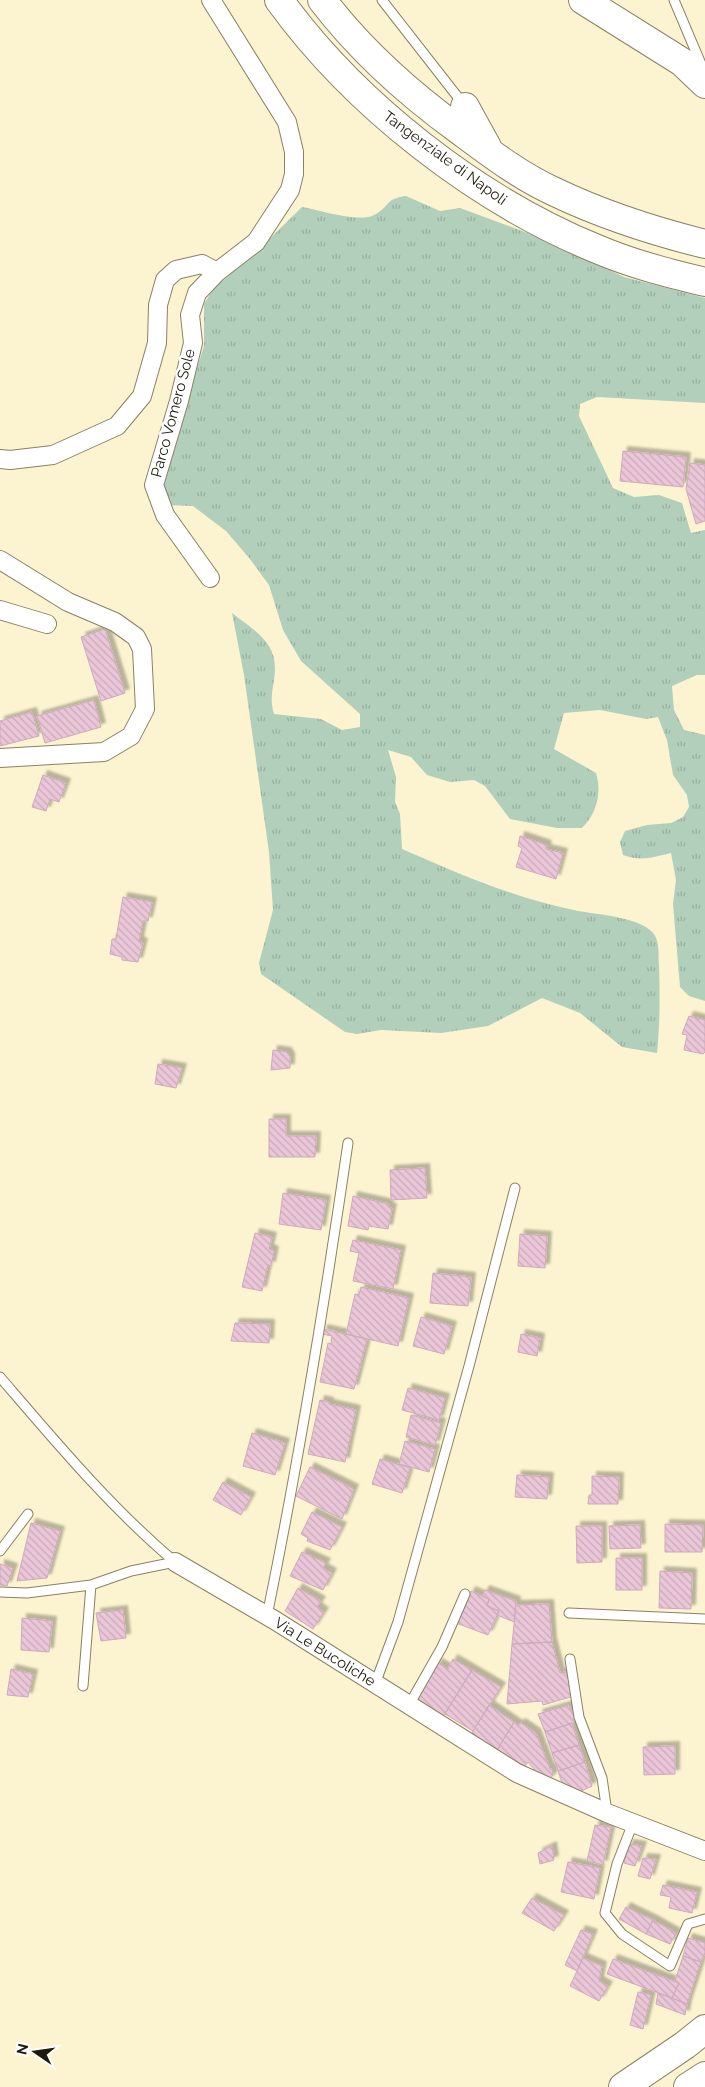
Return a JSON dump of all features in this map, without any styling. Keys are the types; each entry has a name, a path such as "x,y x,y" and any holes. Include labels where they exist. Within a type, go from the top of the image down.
{"highway":[{"name":"Tangenziale di Napoli","path":"279,0 314,44 342,75 411,136 490,194 521,213 597,249 640,264 705,282"},
{"name":"Tangenziale di Napoli","path":"322,0 372,58 402,86 430,110 491,155 553,191 586,206 641,226 705,244"},
{"path":"583,0 682,62 705,84"},
{"path":"465,107 491,155"},
{"path":"623,2087 685,2045 705,2029"},
{"path":"688,2087 705,2076"}],"street":[{"name":"Parco Vomero Sole","path":"210,578 165,515 154,484 179,401 193,343 190,315 197,293 217,272 256,242 290,190 294,174 294,152 287,122 211,0"},
{"path":"0,459 10,460 54,455 117,426 142,396 157,343 158,305 165,280 176,270 202,264 217,272"},
{"path":"0,560 68,602 115,622 136,637 142,649 145,709 131,736 104,752 0,758"},
{"path":"0,610 46,624"},
{"name":"Via Le Bucoliche","path":"176,1562 267,1616 517,1773 607,1813 705,1852"}],"lane":[{"path":"382,0 465,107"},
{"path":"674,0 705,72"},
{"path":"267,1616 282,1543 348,1143"},
{"path":"375,1684 400,1613 469,1366 515,1188"},
{"name":"Via Le Bucoliche","path":"0,1377 62,1450 144,1536 176,1562"},
{"path":"0,1552 28,1514"},
{"path":"0,1592 26,1593 90,1585 131,1571 176,1562"},
{"path":"83,1686 90,1585"},
{"path":"409,1705 442,1647 465,1594"},
{"path":"569,1613 705,1619"},
{"path":"570,1658 579,1717 602,1778 607,1813"},
{"path":"633,1823 618,1864 605,1913 622,1934 670,1966 688,1924 705,1919"}],"green space":[{"path":"406,196 440,211 460,208 549,241 624,277 705,298 705,403 597,397 580,404 579,416 613,488 634,497 659,495 682,503 691,533 705,530 705,675 697,675 672,686 674,710 684,730 705,735 705,1001 689,996 680,987 673,904 676,880 671,853 647,858 629,857 623,855 620,842 625,831 647,825 671,823 683,817 689,807 687,795 673,775 667,740 658,717 646,719 600,710 564,713 554,749 596,773 598,780 598,795 595,809 582,828 557,828 510,819 485,786 474,780 450,782 427,775 411,757 388,750 396,777 395,802 400,814 402,849 511,893 555,906 632,921 650,930 658,943 660,1010 657,1053 622,1047 580,1013 542,998 488,1026 441,1033 381,1030 357,1034 345,1032 261,974 259,963 273,910 269,852 244,675 232,613 265,640 274,657 272,705 274,714 321,719 342,730 360,727 360,714 301,661 283,630 269,585 226,531 193,506 165,505 160,482 204,346 204,304 213,289 253,255 302,207 359,218 374,215 390,201"}],"building":[{"path":"623,451 686,457 683,487 620,481"},
{"path":"690,463 705,465 705,521 696,524 686,489"},
{"path":"105,629 125,693 101,701 81,637"},
{"path":"94,700 101,727 45,743 37,716"},
{"path":"32,712 39,736 0,746 0,721"},
{"path":"43,775 66,783 59,802 50,799 46,811 32,807"},
{"path":"520,836 547,845 546,849 563,853 556,879 516,867 522,848 518,846"},
{"path":"123,897 152,902 148,921 143,921 139,941 143,943 138,962 122,960 122,957 110,954 112,939 116,939"},
{"path":"689,1016 705,1020 705,1052 703,1054 684,1050 687,1035 682,1034"},
{"path":"273,1050 287,1052 290,1057 290,1068 271,1070"},
{"path":"158,1064 182,1068 176,1088 155,1084"},
{"path":"269,1119 286,1119 286,1136 316,1136 315,1157 269,1157"},
{"path":"425,1168 427,1198 391,1200 390,1170"},
{"path":"283,1193 326,1200 321,1230 279,1224"},
{"path":"353,1196 389,1204 388,1207 392,1208 388,1229 369,1226 368,1230 348,1226"},
{"path":"255,1233 272,1237 269,1249 274,1251 271,1266 268,1265 262,1291 242,1287"},
{"path":"520,1234 547,1236 545,1268 518,1266"},
{"path":"353,1240 401,1250 393,1289 353,1281 359,1253 350,1251"},
{"path":"433,1273 471,1277 468,1306 430,1303"},
{"path":"361,1287 409,1298 398,1346 346,1334 355,1294 359,1295"},
{"path":"421,1317 452,1326 444,1354 413,1346"},
{"path":"235,1323 270,1324 269,1343 231,1341"},
{"path":"323,1329 367,1339 354,1389 320,1382 328,1343 331,1344 332,1336 322,1334"},
{"path":"521,1334 540,1338 537,1356 518,1352"},
{"path":"408,1388 445,1398 439,1420 402,1410"},
{"path":"320,1400 356,1410 345,1462 308,1454"},
{"path":"411,1415 441,1423 435,1445 406,1437"},
{"path":"252,1433 285,1443 275,1475 243,1466"},
{"path":"405,1441 435,1449 429,1472 399,1464"},
{"path":"380,1459 410,1468 402,1493 372,1484"},
{"path":"310,1467 354,1489 342,1519 296,1496"},
{"path":"517,1475 549,1477 547,1499 515,1497"},
{"path":"592,1476 619,1477 618,1504 588,1504 589,1495 592,1495"},
{"path":"223,1482 251,1497 241,1515 213,1500"},
{"path":"312,1512 342,1527 330,1550 307,1541 308,1538 301,1534"},
{"path":"31,1523 60,1531 47,1578 17,1581"},
{"path":"665,1524 703,1525 702,1552 665,1552"},
{"path":"640,1525 641,1548 610,1549 609,1526"},
{"path":"576,1526 602,1526 602,1562 577,1563"},
{"path":"302,1552 326,1563 323,1568 332,1573 323,1590 290,1576"},
{"path":"616,1558 642,1558 642,1590 616,1590"},
{"path":"0,1564 13,1568 7,1586 0,1585"},
{"path":"660,1571 692,1573 691,1609 659,1608"},
{"path":"298,1588 321,1601 317,1607 324,1612 313,1629 285,1611"},
{"path":"485,1590 516,1601 514,1622 497,1615 499,1611 487,1606 489,1599 482,1596"},
{"path":"471,1591 489,1599 487,1606 499,1611 488,1635 456,1623"},
{"path":"549,1604 552,1642 512,1644 516,1605"},
{"path":"123,1610 126,1638 101,1641 96,1613"},
{"path":"22,1618 52,1621 49,1652 21,1650"},
{"path":"552,1642 560,1673 566,1672 574,1696 543,1705 542,1701 507,1704 512,1644"},
{"path":"453,1659 472,1670 442,1718 414,1702 438,1663 448,1669"},
{"path":"11,1669 33,1674 28,1697 7,1695"},
{"path":"472,1670 501,1687 473,1731 445,1714"},
{"path":"489,1705 514,1722 496,1752 470,1736"},
{"path":"569,1705 576,1722 545,1732 538,1714"},
{"path":"514,1722 518,1725 521,1723 536,1733 550,1769 552,1769 553,1775 549,1780 543,1779 528,1762 525,1766 496,1752"},
{"path":"572,1723 579,1745 552,1753 545,1732"},
{"path":"579,1745 585,1762 558,1771 552,1753"},
{"path":"675,1746 675,1774 644,1775 643,1747"},
{"path":"585,1762 592,1786 579,1792 563,1786 558,1771"},
{"path":"595,1825 611,1827 603,1865 587,1861"},
{"path":"629,1844 642,1846 635,1866 624,1863"},
{"path":"552,1846 554,1860 540,1864 538,1853"},
{"path":"643,1858 656,1859 650,1879 638,1876"},
{"path":"568,1862 600,1868 594,1899 561,1892"},
{"path":"663,1885 697,1892 692,1913 669,1908 671,1897 660,1895"},
{"path":"532,1898 564,1915 554,1931 522,1913"},
{"path":"626,1907 653,1920 646,1934 619,1919"},
{"path":"653,1920 676,1933 670,1944 646,1934"},
{"path":"581,1930 593,1934 577,1971 565,1965"},
{"path":"688,1938 705,1943 705,1953 701,1962 683,1956"},
{"path":"683,1956 701,1962 687,2004 672,1998 679,1983 675,1981"},
{"path":"583,1958 602,1966 599,1981 608,1986 599,2001 570,1986"},
{"path":"613,1959 679,1983 672,1998 607,1974"},
{"path":"638,1992 651,1995 643,2029 630,2025"},
{"path":"658,1993 687,2004 685,2015 656,2004"}]}
